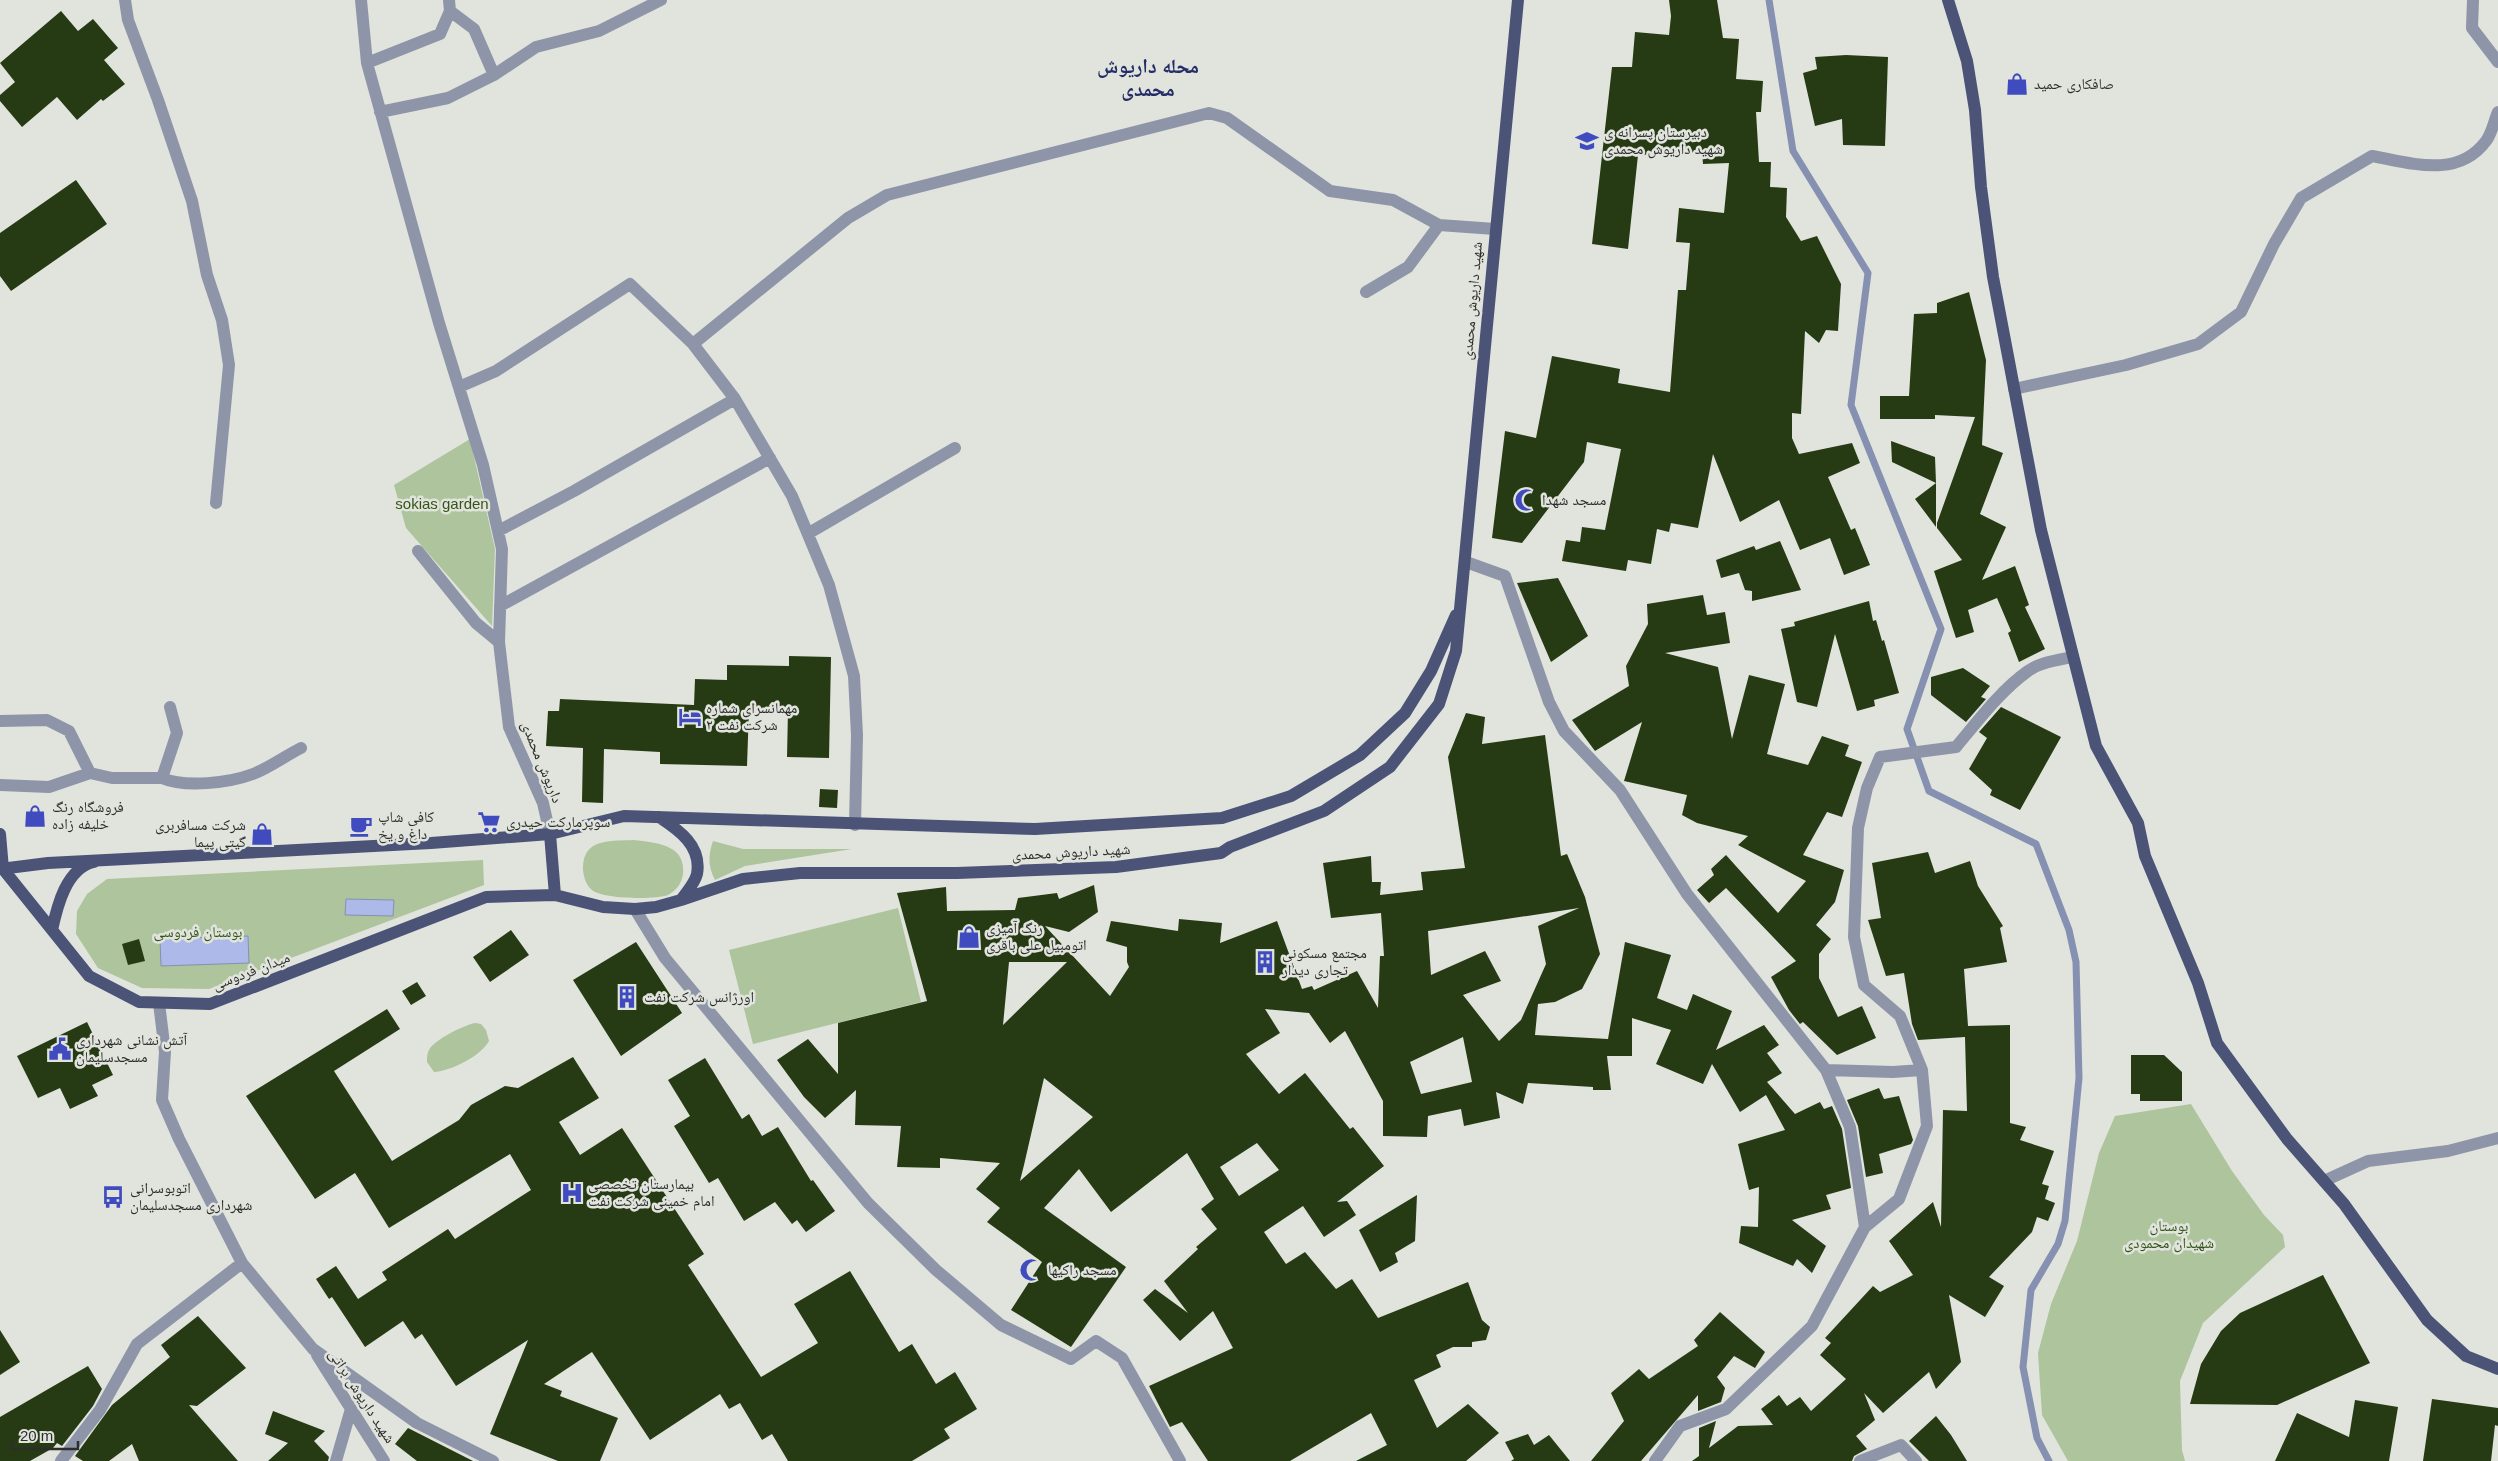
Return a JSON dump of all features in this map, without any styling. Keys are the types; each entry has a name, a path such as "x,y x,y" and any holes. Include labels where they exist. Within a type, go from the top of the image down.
{"main road":[{"name":"شهید داریوش محمدی","path":"555,895 603,907 636,909 656,907 681,900 743,879 800,873 957,873 1116,867 1221,853 1324,811 1390,767 1439,704 1456,652 1518,0"},
{"path":"1948,0 1966,61 1975,110 1993,277 2041,530 2096,746 2138,823 2145,856 2198,983 2217,1043 2287,1139 2344,1204 2426,1320 2466,1356 2498,1369"},
{"name":"شهید داریوش محمدی","path":"1,869 48,863 550,834 624,816 742,818 856,825 1035,829 1222,818 1291,796 1360,755 1405,713 1431,671 1461,604"},
{"path":"659,817 680,830 692,845 697,860 696,876 681,900"},
{"path":"0,834 1,869"},
{"path":"550,834 555,895"},
{"path":"52,930 58,901 71,878 90,863 96,861"},
{"name":"میدان فردوسی","path":"1,869 89,976 139,1002 159,1003 210,1004 486,897 555,895"}],"street":[{"path":"125,0 128,20 158,100 192,201 207,275 222,320 229,365 216,503"},
{"name":"داریوش محمدی","path":"361,0 366,63 436,313 483,465 502,549 499,642 509,727 544,803 550,834"},
{"path":"380,112 448,98 494,75 536,47 599,31 647,4 661,0"},
{"path":"2473,0 2472,28 2498,62"},
{"path":"366,63 440,34 449,6 474,29 494,75"},
{"path":"2014,389 2126,364 2198,344 2241,312 2274,244 2301,198 2372,156 2432,167 2462,162 2486,140 2498,112"},
{"path":"693,344 848,218 887,195 1209,113 1227,118 1330,191 1393,200 1439,225 1495,229"},
{"path":"1366,292 1408,267 1439,225"},
{"path":"459,387 496,371 630,284 693,344 735,399 792,496 829,585 854,676 857,735 856,825"},
{"path":"498,531 574,491 735,399"},
{"path":"808,534 955,448"},
{"path":"500,606 770,458"},
{"path":"418,551 476,623 499,642"},
{"path":"1466,562 1506,576 1548,702 1564,731 1620,790 1687,894 1826,1070 1850,1127 1864,1227"},
{"path":"1655,1461 1680,1426 1726,1409 1812,1326 1864,1227 1899,1200 1927,1126 1922,1070 1900,1016 1864,985 1854,937 1858,828 1867,788 1880,757 1956,747 1990,708 2029,670 2049,662 2072,657"},
{"path":"162,778 177,733 170,707"},
{"path":"0,721 47,720 69,731 90,773"},
{"path":"0,785 49,787 90,773 112,778 162,778 174,783 208,783 252,774 301,748"},
{"path":"636,909 665,958 868,1203 936,1270 1001,1324 1071,1359 1096,1341 1122,1358 1180,1461"},
{"path":"159,1003 165,1052 162,1100 179,1140 242,1263 313,1349 417,1423 493,1461"},
{"path":"1826,1070 1893,1072 1922,1070"},
{"path":"2324,1181 2368,1161 2448,1151 2498,1138"},
{"path":"61,1461 100,1410 136,1344 242,1263"},
{"name":"شهید داریوش براتی","path":"313,1349 384,1461"},
{"path":"336,1461 351,1409 346,1399"},
{"path":"1860,1461 1901,1445 1916,1461"}],"green space":[{"name":"sokias garden","path":"470,439 495,549 492,626 406,528 394,485"},
{"path":"634,840 660,844 675,851 680,856 683,864 683,874 680,884 676,889 668,895 661,897 641,898 617,897 592,890 588,886 583,870 587,852 599,843"},
{"path":"713,841 743,849 852,849 745,866 715,880 709,861"},
{"name":"بوستان فردوسی","path":"483,860 484,885 209,989 142,988 98,968 76,934 77,911 87,894 107,879"},
{"path":"898,908 921,1002 753,1044 729,950"},
{"path":"475,1023 481,1024 486,1030 489,1041 485,1047 473,1057 457,1066 434,1072 427,1062 428,1053 432,1046 450,1034"},
{"name":"بوستان شهیدان محمودی","path":"2191,1104 2232,1171 2264,1215 2283,1235 2285,1247 2203,1323 2180,1381 2182,1450 2185,1461 2068,1461 2042,1415 2038,1353 2051,1304 2077,1241 2099,1153 2115,1116"}],"water":[{"path":"346,899 394,900 393,916 345,915"},
{"path":"248,936 249,963 161,966 160,939"}],"building":[{"path":"1669,0 1717,0 1723,38 1739,39 1736,79 1763,81 1761,112 1756,112 1759,162 1771,162 1770,187 1787,188 1786,217 1801,241 1817,236 1841,284 1838,331 1826,330 1819,343 1805,331 1801,414 1792,413 1792,438 1799,454 1852,443 1860,463 1828,477 1851,530 1855,528 1870,565 1844,575 1830,538 1800,550 1779,500 1740,522 1713,454 1698,528 1671,523 1669,532 1657,529 1651,564 1628,560 1626,571 1562,561 1566,540 1580,542 1582,527 1605,530 1621,449 1587,442 1584,462 1522,543 1492,538 1505,431 1536,438 1552,356 1620,369 1618,383 1670,392 1678,290 1686,290 1690,243 1676,242 1679,208 1724,213 1729,163 1703,164 1702,152 1638,155 1628,249 1592,244 1612,67 1632,67 1635,32 1669,35 1671,16"},
{"path":"61,11 78,31 93,19 118,48 104,60 125,84 103,101 101,99 77,120 57,97 22,127 0,101 0,95 15,82 0,63"},
{"path":"1846,55 1888,57 1885,146 1843,145 1842,119 1815,126 1803,73 1817,69 1815,57"},
{"path":"76,180 107,224 11,291 0,276 0,233"},
{"path":"1969,292 1986,360 1982,445 2003,453 1980,514 2006,527 1982,580 2015,566 2029,605 2025,607 2045,649 2019,662 2008,633 2011,631 1997,598 1968,610 1974,632 1956,638 1934,571 1962,560 1937,528 1937,523 1975,417 1935,415 1935,419 1880,419 1880,396 1909,396 1914,314 1937,313 1937,303"},
{"path":"1891,441 1935,457 1936,483 1892,462"},
{"path":"1936,483 1936,527 1915,499"},
{"path":"1780,541 1801,590 1752,601 1752,591 1745,590 1739,573 1721,578 1716,560 1754,546 1756,550"},
{"path":"1558,578 1588,636 1551,662 1517,583"},
{"path":"1703,595 1707,615 1725,612 1730,643 1665,653 1718,667 1732,739 1749,675 1785,684 1767,754 1808,765 1822,736 1849,745 1845,756 1862,762 1842,817 1827,812 1803,855 1844,870 1835,902 1816,925 1831,939 1819,954 1819,978 1838,1017 1862,1006 1876,1038 1837,1055 1803,1022 1800,1024 1789,1010 1771,977 1796,961 1726,888 1709,903 1697,890 1714,875 1711,869 1726,855 1778,913 1806,881 1738,845 1748,836 1697,823 1682,815 1687,795 1624,781 1642,722 1595,751 1572,720 1629,686 1626,666 1648,624 1647,604"},
{"path":"1869,601 1873,621 1876,620 1882,641 1884,640 1899,693 1874,700 1875,706 1857,711 1835,634 1817,707 1797,702 1781,629 1795,626 1794,622"},
{"path":"789,656 831,657 829,758 787,757 788,710 749,709 747,766 660,764 660,752 604,749 603,803 582,802 583,748 546,746 548,711 559,711 560,699 694,705 695,679 727,680 727,665 789,666"},
{"path":"1963,668 1990,686 1981,697 1986,699 1966,722 1931,695 1931,677"},
{"path":"2001,707 2061,737 2020,810 1990,795 1992,790 1969,769 1987,738 1979,732"},
{"path":"1466,713 1485,717 1482,744 1545,735 1561,856 1567,854 1585,897 1600,954 1582,989 1555,1002 1538,1004 1535,1035 1608,1039 1625,942 1671,955 1657,998 1687,1010 1693,994 1732,1011 1716,1050 1764,1025 1779,1045 1767,1053 1782,1073 1767,1082 1795,1114 1820,1102 1824,1109 1832,1106 1842,1129 1851,1188 1826,1195 1831,1209 1792,1220 1826,1246 1812,1273 1797,1259 1793,1266 1739,1243 1741,1226 1758,1227 1759,1187 1749,1190 1738,1144 1785,1130 1766,1095 1740,1112 1712,1064 1703,1084 1656,1064 1671,1030 1632,1018 1632,1056 1607,1056 1611,1090 1593,1090 1593,1087 1528,1083 1523,1104 1496,1092 1500,1118 1464,1126 1461,1109 1428,1116 1427,1137 1383,1136 1383,1101 1345,1031 1330,1043 1309,1013 1265,1009 1280,1033 1246,1054 1279,1094 1305,1073 1350,1129 1353,1127 1384,1166 1337,1202 1347,1201 1356,1215 1324,1237 1303,1206 1264,1232 1286,1264 1305,1252 1336,1289 1352,1279 1378,1318 1468,1282 1482,1320 1490,1327 1486,1340 1472,1342 1472,1347 1453,1347 1436,1355 1441,1367 1414,1380 1437,1428 1468,1404 1499,1433 1466,1461 1356,1461 1387,1445 1371,1413 1290,1461 1208,1461 1182,1422 1170,1427 1149,1386 1233,1348 1213,1311 1180,1341 1143,1300 1155,1289 1188,1313 1164,1281 1198,1249 1196,1247 1217,1229 1201,1209 1214,1199 1187,1153 1111,1212 1079,1169 1044,1208 1126,1267 1071,1347 1011,1310 1042,1262 987,1222 1000,1208 976,1189 1000,1163 940,1158 940,1168 897,1167 901,1126 855,1125 856,1090 825,1118 804,1097 777,1060 808,1039 838,1074 838,1023 927,1001 897,893 946,887 947,911 1015,910 1018,898 1057,893 1059,899 1094,885 1098,912 1069,932 1045,926 1110,996 1129,967 1127,947 1106,941 1111,921 1178,931 1179,919 1222,923 1220,943 1277,921 1302,989 1312,986 1314,990 1357,971 1378,1008 1380,956 1384,956 1381,913 1331,918 1323,863 1371,856 1372,882 1381,882 1380,895 1423,890 1421,872 1465,868 1448,757","holes":["1579,908 1538,926 1546,964 1521,1020 1499,1041 1463,995 1501,981 1485,951 1431,975 1428,931","1009,962 1067,962 1003,1025","1463,1037 1472,1082 1421,1094 1410,1062","1044,1078 1093,1117 1020,1181 1024,1165","1257,1143 1279,1170 1239,1196 1220,1167"]},
{"path":"820,789 838,790 837,808 819,807"},
{"path":"1928,852 1935,873 1970,861 1978,886 2003,926 2000,928 2007,962 1964,969 1968,1026 2010,1025 2010,1123 2026,1127 2020,1140 2054,1151 2042,1184 2049,1186 2045,1199 2055,1203 2048,1221 2037,1217 2032,1232 1989,1277 2004,1286 1985,1317 1949,1295 1961,1362 1936,1389 1929,1372 1883,1413 1864,1393 1875,1420 1856,1436 1867,1449 1854,1456 1852,1461 1692,1461 1699,1456 1699,1428 1716,1421 1709,1448 1738,1426 1773,1425 1761,1409 1779,1395 1787,1406 1800,1397 1811,1411 1846,1379 1820,1355 1831,1343 1825,1338 1873,1286 1880,1292 1913,1275 1889,1241 1933,1202 1941,1227 1943,1110 1967,1111 1965,1037 1918,1040 1912,1024 1904,973 1886,976 1868,920 1881,918 1872,863"},
{"path":"511,930 529,955 490,982 473,957"},
{"path":"139,939 145,961 128,965 122,944"},
{"name":"اورژانس شرکت نفت","path":"636,942 682,1013 621,1056 573,980"},
{"path":"417,982 426,996 411,1005 402,991"},
{"path":"387,1009 400,1029 334,1071 392,1161 459,1120 471,1105 505,1086 518,1088 573,1057 599,1098 559,1122 580,1155 622,1128 704,1254 688,1265 761,1377 818,1343 794,1304 850,1271 899,1352 912,1344 936,1384 955,1372 977,1409 944,1429 950,1438 912,1461 788,1461 772,1434 762,1440 740,1403 729,1409 720,1394 650,1440 592,1352 544,1384 562,1391 560,1396 618,1418 600,1461 558,1461 490,1434 528,1340 456,1386 422,1334 415,1339 403,1321 365,1347 332,1297 329,1299 316,1279 336,1266 358,1299 387,1280 382,1272 448,1229 455,1239 531,1190 510,1154 389,1228 355,1173 315,1199 246,1096"},
{"path":"87,1022 113,1075 92,1085 98,1096 70,1109 60,1088 38,1098 17,1056"},
{"path":"2131,1055 2164,1055 2182,1072 2182,1101 2140,1101 2140,1094 2131,1094"},
{"path":"705,1058 742,1119 749,1114 762,1136 778,1127 811,1181 813,1180 835,1211 806,1232 797,1220 792,1224 775,1202 744,1221 718,1178 709,1183 674,1126 690,1116 668,1080"},
{"path":"1879,1088 1884,1099 1899,1096 1913,1140 1911,1144 1879,1154 1883,1173 1866,1177 1858,1126 1847,1100"},
{"path":"1417,1195 1415,1241 1395,1253 1398,1262 1380,1272 1359,1230"},
{"path":"2323,1275 2370,1363 2277,1405 2190,1404 2201,1364 2221,1331 2240,1313"},
{"path":"1720,1312 1765,1352 1755,1368 1734,1356 1717,1377 1725,1388 1721,1402 1698,1411 1698,1395 1641,1461 1591,1461 1624,1421 1611,1393 1639,1369 1649,1379 1698,1346 1694,1340"},
{"path":"198,1316 246,1368 197,1406 189,1405 238,1461 139,1461 132,1444 109,1461 83,1461 75,1456 112,1405 170,1357 161,1345"},
{"path":"0,1330 20,1362 0,1375"},
{"path":"88,1366 102,1389 93,1406 62,1446 57,1443 53,1448 30,1461 0,1461 0,1417"},
{"path":"2432,1399 2498,1408 2498,1426 2495,1425 2491,1461 2423,1461"},
{"path":"2355,1400 2398,1407 2389,1461 2275,1461 2297,1413 2349,1437"},
{"path":"273,1411 325,1431 314,1441 329,1457 328,1461 268,1461 288,1443 265,1434"},
{"path":"1936,1416 1951,1435 1967,1461 1929,1461 1909,1441"},
{"path":"408,1428 473,1461 417,1461 395,1444"},
{"path":"1528,1434 1534,1445 1549,1435 1570,1461 1511,1461 1514,1459 1505,1442"}],"waterway":[{"path":"1769,0 1793,151 1868,273 1851,405 1941,629 1907,729 1929,791 2036,844 2069,930 2076,962 2079,1078 2065,1221 2058,1244 2031,1290 2023,1367 2037,1438 2049,1461"}],"place":[{"name":"صافکاری حمید","path":"2017,84"},
{"name":"دبیرستان پسرانه ی شهید داریوش محمدی","path":"1587,141"},
{"name":"مسجد شهدا","path":"1526,500"},
{"name":"مهمانسرای شماره ۲ شرکت نفت","path":"690,717"},
{"name":"فروشگاه رنگ خلیفه زاده","path":"35,816"},
{"name":"سوپرمارکت حیدری","path":"489,822"},
{"name":"کافی شاپ داغ و یخ","path":"361,826"},
{"name":"شرکت مسافربری گیتی پیما","path":"262,834"},
{"name":"رنگ آمیزی اتومبیل علی باقری","path":"969,937"},
{"name":"مجتمع مسکونی تجاری دیدار","path":"1265,962"},
{"name":"اورژانس شرکت نفت","path":"627,997"},
{"name":"آتش نشانی شهرداری مسجدسلیمان","path":"60,1049"},
{"name":"بیمارستان تخصصی امام خمینی شرکت نفت","path":"572,1193"},
{"name":"اتوبوسرانی شهرداری مسجدسلیمان","path":"113,1197"},
{"name":"مسجد راکیها","path":"1031,1270"}],"district":[{"name":"محله داریوش محمدی","path":"1148,78"}]}
